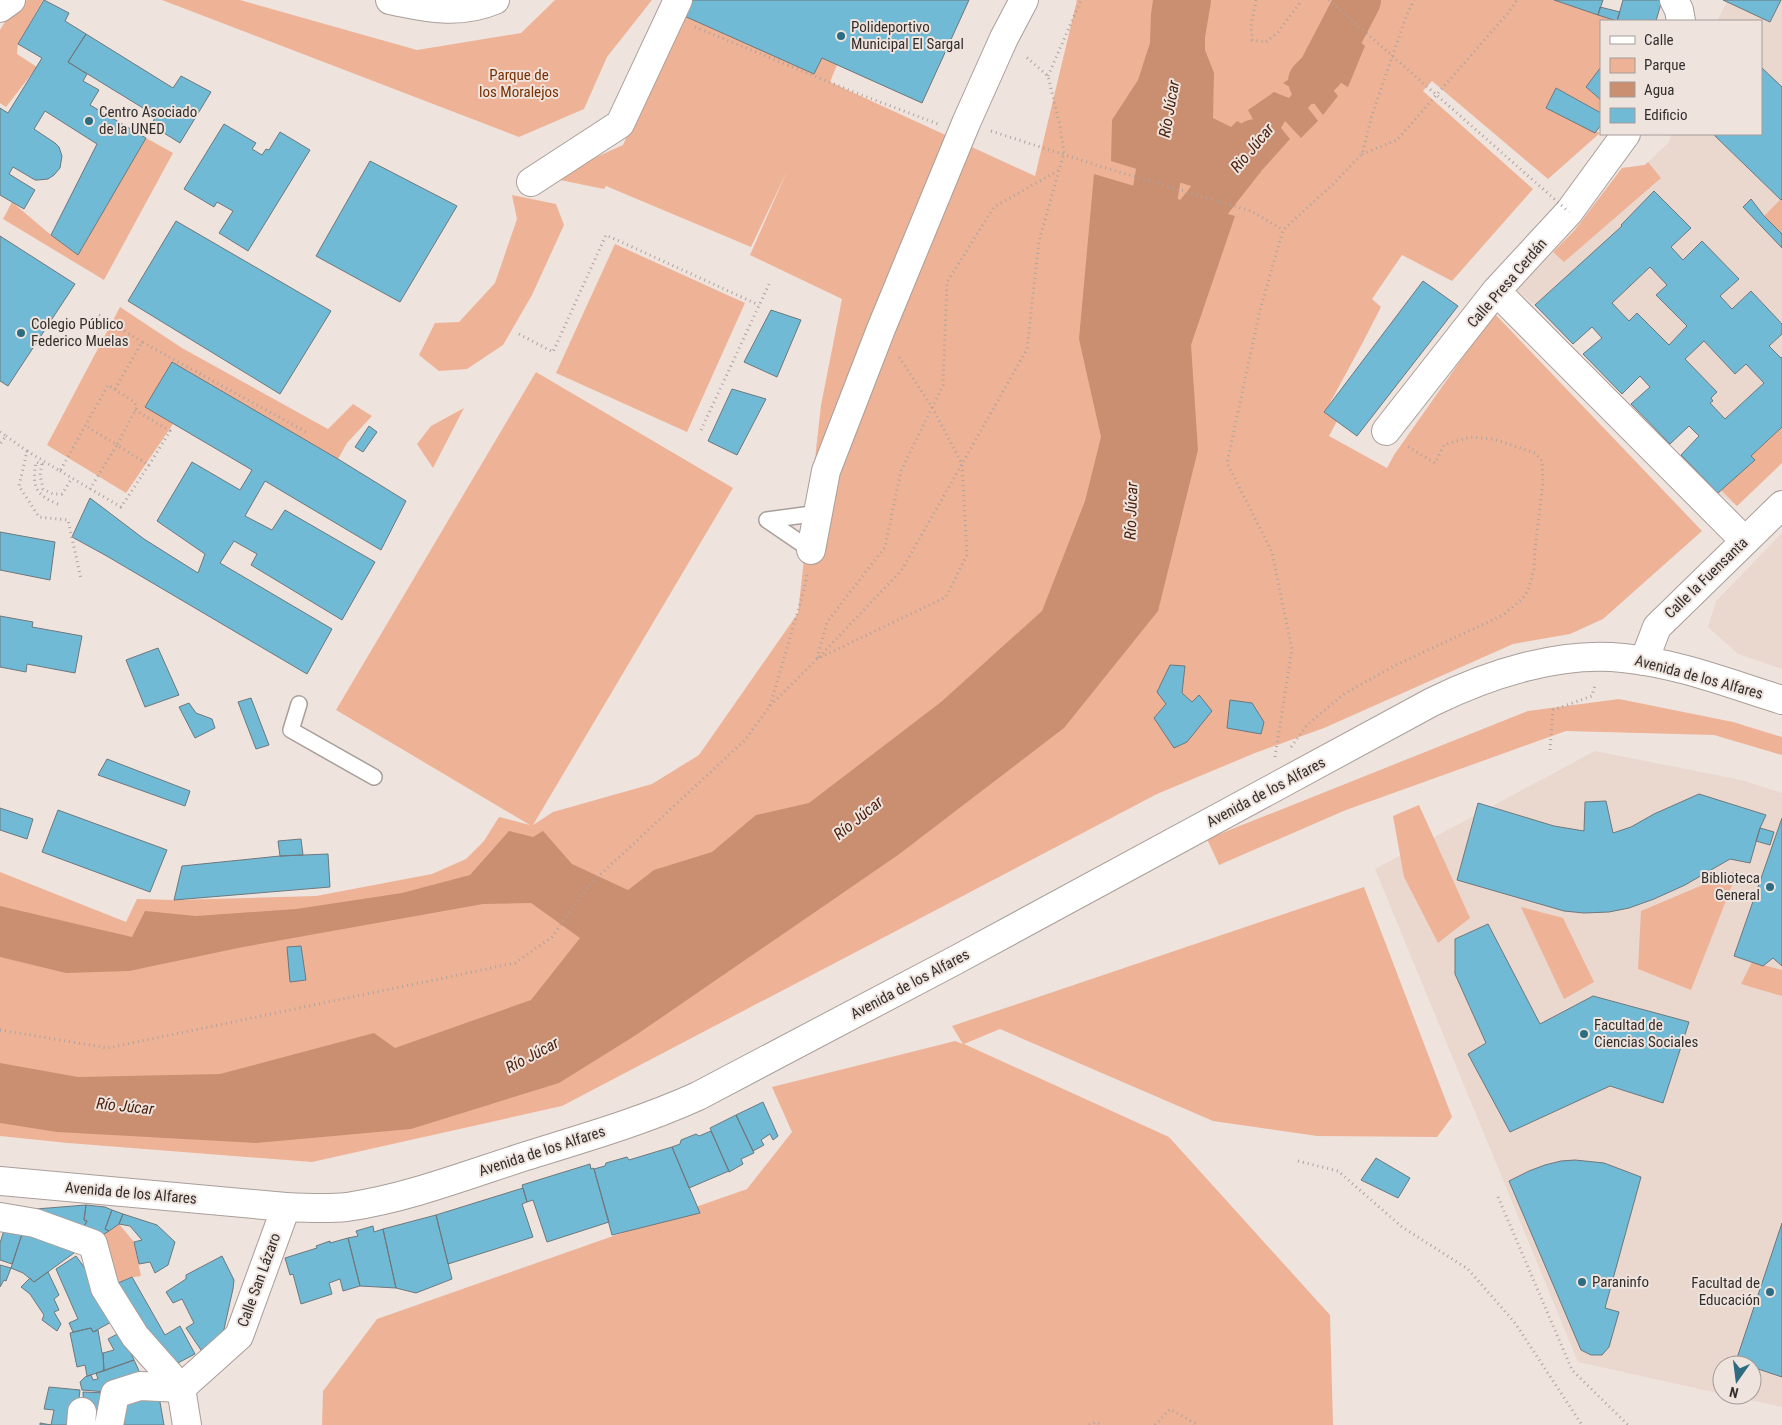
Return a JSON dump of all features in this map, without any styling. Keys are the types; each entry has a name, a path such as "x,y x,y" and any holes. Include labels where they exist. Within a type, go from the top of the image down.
{"street":[{"path":"0,8 11,0"},
{"path":"390,0 433,9 455,9 480,6 495,0"},
{"path":"811,550 826,470 881,329 964,128 1004,38 1024,0"},
{"path":"1674,0 1679,10 1681,20"},
{"path":"531,182 620,124 674,8"},
{"name":"Calle Presa Cerdán","path":"1386,431 1496,291 1569,212 1625,135"},
{"path":"1496,291 1745,541"},
{"name":"Calle la Fuensanta","path":"1644,661 1657,627 1782,505"},
{"name":"Avenida de los Alfares","path":"0,1180 321,1209 346,1207 425,1188 629,1123 676,1106 733,1078 954,961 1432,702 1489,678 1564,659 1589,656 1624,658 1644,661 1712,678 1782,700"},
{"name":"Calle San Lázaro","path":"181,1388 239,1336 286,1207"},
{"path":"0,1217 35,1223 92,1244 105,1288 135,1336 181,1388 187,1425"},
{"path":"110,1425 115,1394 140,1386 181,1388"}],"lane":[{"path":"811,550 767,520 819,513"},
{"path":"299,704 291,730 374,777"}],"path":[{"path":"1048,76 1081,0"},
{"path":"1256,0 1251,26 1252,40 1266,42 1278,32 1302,0"},
{"path":"1329,0 1569,212"},
{"path":"1362,154 1372,115 1406,17 1414,0"},
{"path":"1276,786 1272,774 1292,649 1272,552 1227,463 1260,310 1284,230 1362,154 1397,140 1508,13 1517,0"},
{"path":"674,8 851,91 964,128 1064,153 1096,165 1252,211 1284,230"},
{"path":"0,1030 108,1048 515,963 552,937 589,885 745,740 770,706 901,572 1027,349 1039,241 1064,153 1060,126 1048,76 1004,38"},
{"path":"817,659 827,622 885,547 901,471 943,385 947,282 994,207 1059,170"},
{"path":"519,334 553,352 606,235 759,305"},
{"path":"701,430 770,282"},
{"path":"99,315 142,342 308,433"},
{"path":"817,659 946,597 968,555 962,464 932,408 881,329"},
{"path":"115,390 142,342"},
{"path":"60,471 108,385 134,402 137,407 117,445 90,489"},
{"path":"0,432 27,451 122,507 170,431 135,410"},
{"path":"86,426 150,465"},
{"path":"1290,749 1308,725 1344,694 1394,666 1503,615 1521,600 1530,584 1534,569 1543,482 1542,461 1535,453 1493,439 1470,437 1444,445 1434,463 1401,443 1386,431"},
{"path":"0,444 6,436"},
{"path":"27,451 19,486 38,517 68,520 80,579"},
{"path":"58,504 47,500 37,490 33,479 36,462 42,464 40,475 43,489 53,494 62,494 72,478"},
{"path":"770,706 804,590 811,550"},
{"path":"1550,750 1553,710 1592,696 1596,685"},
{"path":"1298,1161 1338,1171 1402,1227 1468,1270 1515,1323 1582,1425"},
{"path":"1498,1197 1572,1370 1628,1425"},
{"path":"1155,1425 1170,1409 1198,1425"},
{"path":"1089,1425 1096,1422 1102,1425"}],"shaded area":[{"path":"1723,0 1782,0 1782,463 1737,506 1718,493 1681,455 1699,436 1689,427 1670,444 1631,404 1650,387 1640,377 1622,394 1583,354 1601,338 1592,327 1573,344 1535,305 1516,290 1574,231 1622,168 1645,165 1669,142 1671,135 1762,135 1762,20 1718,20 1727,2"},
{"path":"1782,533 1782,669 1738,654 1708,627 1716,601"},
{"path":"1595,751 1741,780 1782,793 1782,1407 1762,1403 1762,1355 1712,1355 1712,1392 1578,1362 1375,869"}],"green space":[{"path":"27,0 43,0 18,44 17,54 37,67 6,107 0,103 0,30 5,22"},
{"name":"Parque de los Moralejos","path":"162,0 240,0 417,50 521,33 555,0 652,0 607,57 584,109 519,137"},
{"path":"689,0 969,0 922,103 837,65 830,82 1035,176 1077,0 1554,0 1615,20 1600,20 1600,112 1556,88 1546,108 1600,133 1548,179 1432,81 1423,91 1533,189 1452,281 1402,255 1372,299 1381,307 1325,412 1337,421 1329,436 1387,468 1394,455 1494,313 1702,531 1603,619 1570,634 1513,644 1324,728 1255,753 1157,794 562,1106 312,1162 0,1136 0,872 126,922 137,899 174,900 316,896 432,874 466,859 484,841 499,817 530,825 336,710 536,372 733,488 533,825 553,812 652,784 699,755 798,613 821,405 842,299 750,255 788,169 751,247 606,186 604,189 560,180 592,159 623,145 664,50"},
{"path":"146,138 173,153 104,280 3,219 12,202 78,255"},
{"path":"1648,162 1661,178 1564,262 1553,252 1574,231 1622,168 1645,165"},
{"path":"512,195 556,204 564,225 532,295 503,345 467,369 439,371 419,355 435,323 459,322 495,283 517,219"},
{"path":"1782,198 1782,234 1764,216"},
{"path":"615,244 745,303 687,432 556,373"},
{"path":"120,307 182,348 328,429 353,404 372,416 347,443 338,459 146,406 173,424 126,493 47,445"},
{"path":"464,408 433,468 417,444 431,426"},
{"path":"1782,427 1782,463 1737,506 1721,490 1755,460 1751,456"},
{"path":"1619,699 1733,722 1782,737 1782,755 1714,735 1566,731 1346,810 1219,865 1207,839 1528,711"},
{"path":"1419,805 1470,918 1438,943 1404,877 1393,816"},
{"path":"1738,870 1691,990 1638,969 1641,911"},
{"path":"1364,887 1452,1117 1437,1137 1317,1136 1213,1121 1000,1029 964,1044 1169,1137 1330,1315 1333,1425 322,1425 323,1391 377,1319 747,1189 792,1132 772,1087 955,1041 963,1044 952,1026"},
{"path":"1521,907 1563,918 1594,982 1564,999"},
{"path":"1752,962 1782,970 1782,996 1741,984"},
{"path":"119,1224 134,1242 141,1276 128,1278 109,1288 96,1239"}],"water":[{"path":"1153,0 1205,0 1205,50 1214,73 1213,118 1231,127 1237,121 1251,129 1259,130 1248,110 1274,92 1289,98 1295,90 1283,83 1302,71 1312,72 1318,66 1311,64 1332,18 1365,46 1348,87 1336,80 1329,85 1338,96 1323,115 1313,102 1308,108 1318,121 1301,138 1285,121 1281,128 1290,139 1263,169 1254,150 1251,159 1258,169 1240,175 1236,200 1111,161 1112,120 1138,80 1150,43"},
{"path":"1346,0 1374,0 1367,22 1345,3"},
{"path":"1094,174 1235,216 1191,345 1198,450 1158,611 1064,728 898,855 636,1035 559,1083 411,1129 256,1143 57,1132 0,1123 0,1063 78,1077 220,1074 374,1033 395,1048 531,1000 580,938 531,903 483,904 243,947 129,971 66,973 0,957 0,906 132,937 145,911 196,916 296,909 402,893 470,875 509,831 533,837 543,831 572,864 628,890 654,870 712,852 756,815 809,803 941,702 1042,611 1085,501 1101,437 1079,339"}],"building":[{"name":"Centro Asociado de la UNED","path":"44,0 69,13 65,21 86,34 68,62 87,74 83,81 99,90 90,105 146,138 78,255 51,235 97,144 45,111 34,129 59,147 62,156 60,168 48,179 35,180 13,167 9,174 35,190 24,209 0,195 0,108 8,113 42,58 18,44"},
{"name":"Polideportivo Municipal El Sargal","path":"689,0 969,0 922,103 822,58 814,74 682,15"},
{"path":"1554,0 1603,0 1598,15"},
{"path":"1623,0 1662,0 1656,20 1617,20"},
{"path":"1723,0 1781,0 1770,22"},
{"path":"1600,7 1620,12 1617,20 1598,15"},
{"path":"86,34 173,88 181,76 211,92 180,143 151,125 156,116 68,62"},
{"path":"1600,68 1600,99 1586,87"},
{"path":"1762,68 1782,87 1781,200 1714,135 1762,135"},
{"path":"1556,88 1600,112 1600,126 1595,133 1546,108"},
{"path":"224,124 256,143 252,149 262,155 266,149 269,150 280,132 310,150 248,251 219,233 233,211 217,202 214,207 184,189"},
{"path":"370,161 457,206 400,302 316,256"},
{"path":"1654,191 1691,228 1671,247 1683,260 1702,241 1739,279 1720,296 1732,309 1751,291 1782,324 1782,334 1769,346 1782,357 1782,427 1751,456 1755,460 1718,493 1681,455 1699,436 1689,426 1670,444 1631,404 1650,387 1640,376 1622,394 1583,354 1602,338 1592,327 1573,344 1535,305 1621,225","holes":["1650,267 1667,285 1656,295 1687,326 1669,345 1637,313 1629,321 1612,303","1704,341 1735,374 1746,364 1764,383 1725,419 1710,403 1713,401 1711,398 1717,392 1685,359"]},
{"path":"1751,199 1764,216 1782,234 1782,248 1743,207"},
{"path":"176,221 331,311 280,394 128,301"},
{"name":"Colegio Público Federico Muelas","path":"0,236 75,284 8,386 0,381"},
{"path":"1423,281 1458,306 1357,436 1324,412"},
{"path":"771,310 801,320 777,377 744,362"},
{"path":"172,362 406,501 381,550 265,481 245,516 272,530 285,510 375,562 342,620 251,565 257,554 234,541 220,563 332,629 307,674 72,537 90,498 144,539 198,573 205,554 157,521 192,462 240,490 252,470 145,407"},
{"path":"732,389 766,399 737,455 708,441"},
{"path":"369,426 377,432 363,452 355,447"},
{"path":"0,532 55,542 50,580 0,570"},
{"path":"0,616 33,622 32,627 82,636 75,673 27,664 26,672 0,667"},
{"path":"158,648 179,695 145,707 126,660"},
{"path":"1170,665 1185,666 1182,693 1192,702 1199,695 1212,711 1187,742 1174,748 1154,718 1166,704 1157,692"},
{"path":"251,698 269,745 256,749 238,702"},
{"path":"1230,700 1252,703 1264,722 1261,734 1227,728"},
{"path":"189,703 196,713 212,719 215,728 195,738 179,707"},
{"path":"107,759 190,791 185,806 98,775"},
{"path":"1699,794 1766,815 1760,828 1750,863 1730,859 1685,885 1654,899 1629,908 1609,912 1584,913 1564,911 1457,880 1478,803 1554,826 1584,831 1585,802 1606,801 1613,833 1631,827 1654,814"},
{"path":"0,808 33,819 27,839 0,830"},
{"path":"58,810 167,850 150,892 42,852"},
{"name":"Biblioteca General","path":"1782,818 1782,966 1773,958 1763,966 1734,956"},
{"path":"1760,828 1774,832 1770,845 1756,841"},
{"path":"301,839 303,855 280,856 278,841"},
{"path":"328,854 330,887 174,900 182,866 280,856"},
{"name":"Facultad de Ciencias Sociales","path":"1488,924 1540,1024 1593,996 1689,1022 1663,1103 1610,1086 1510,1132 1468,1054 1486,1043 1455,974 1455,939"},
{"path":"301,946 306,980 290,982 287,947"},
{"path":"763,1102 778,1136 773,1140 770,1134 761,1140 764,1145 753,1151 736,1115"},
{"path":"736,1115 754,1153 741,1159 743,1164 729,1172 710,1128"},
{"path":"711,1131 729,1171 689,1188 672,1147 680,1144 681,1140"},
{"path":"672,1147 700,1213 612,1235 594,1169 605,1166 606,1163 627,1157 629,1160"},
{"path":"1376,1158 1410,1178 1398,1198 1361,1180"},
{"name":"Paraninfo","path":"1575,1160 1604,1163 1641,1177 1605,1308 1619,1312 1609,1347 1602,1355 1591,1355 1581,1350 1509,1181 1545,1165"},
{"path":"590,1164 591,1169 594,1169 609,1222 547,1242 533,1200 527,1202 522,1185"},
{"path":"523,1188 527,1202 522,1204 533,1237 448,1264 436,1215"},
{"path":"86,1205 84,1220 87,1221 81,1232 35,1217 36,1209"},
{"path":"86,1205 105,1207 112,1210 105,1229 109,1231 96,1239 81,1232 87,1221 84,1220"},
{"path":"112,1210 123,1214 119,1224 109,1231 105,1229"},
{"path":"123,1214 157,1225 175,1242 168,1265 155,1273 150,1262 139,1264 134,1242 142,1240 130,1226 119,1224"},
{"path":"436,1215 452,1279 416,1293 396,1288 383,1229"},
{"path":"7,1221 25,1225 12,1264 0,1260 0,1243"},
{"name":"Facultad de Educación","path":"1782,1223 1782,1377 1762,1370 1762,1355 1738,1355"},
{"path":"25,1225 69,1247 74,1253 34,1282 23,1273 11,1268"},
{"path":"373,1226 374,1232 383,1229 396,1288 360,1286 348,1238 358,1236 356,1231"},
{"path":"348,1238 360,1286 343,1291 340,1279 329,1283 332,1294 301,1304 293,1274 290,1275 285,1258 317,1248 316,1246 330,1241 330,1243"},
{"path":"76,1256 89,1274 115,1320 93,1332 91,1328 73,1332 69,1323 78,1319 56,1269"},
{"path":"222,1256 234,1280 233,1289 222,1338 201,1350 186,1328 194,1323 182,1299 173,1303 166,1292 186,1279 186,1275"},
{"path":"0,1265 11,1268 6,1281 4,1280 0,1287"},
{"path":"48,1272 59,1295 54,1299 59,1310 54,1312 61,1324 57,1331 42,1320 44,1315 30,1294 21,1287 30,1278 34,1282"},
{"path":"132,1277 165,1335 180,1326 195,1354 174,1365 109,1287"},
{"path":"91,1328 93,1332 98,1330 103,1353 104,1371 87,1376 85,1365 77,1367 70,1333"},
{"path":"121,1332 134,1360 104,1371 103,1353 114,1350 108,1339"},
{"path":"134,1360 145,1384 107,1392 82,1390 80,1382 85,1377 91,1375 93,1380 98,1379 96,1373"},
{"path":"49,1387 80,1390 76,1425 51,1425 54,1410 44,1409"},
{"path":"158,1391 164,1425 112,1425 117,1398"},
{"path":"83,1392 107,1393 106,1413 84,1411"}],"waterway":[{"name":"Río Júcar","path":"1145,254 1188,0"},
{"name":"Rio Júcar","path":"1311,81 1321,71 1358,0"},
{"name":"Rio Júcar","path":"1164,258 1255,142"}],"place":[{"name":"Polideportivo Municipal El Sargal","path":"841,36"},
{"name":"Centro Asociado de la UNED","path":"89,121"},
{"name":"Colegio Público Federico Muelas","path":"21,333"},
{"name":"Biblioteca General","path":"1770,887"},
{"name":"Facultad de Ciencias Sociales","path":"1584,1034"},
{"name":"Paraninfo","path":"1582,1282"},
{"name":"Facultad de Educación","path":"1770,1292"}]}
